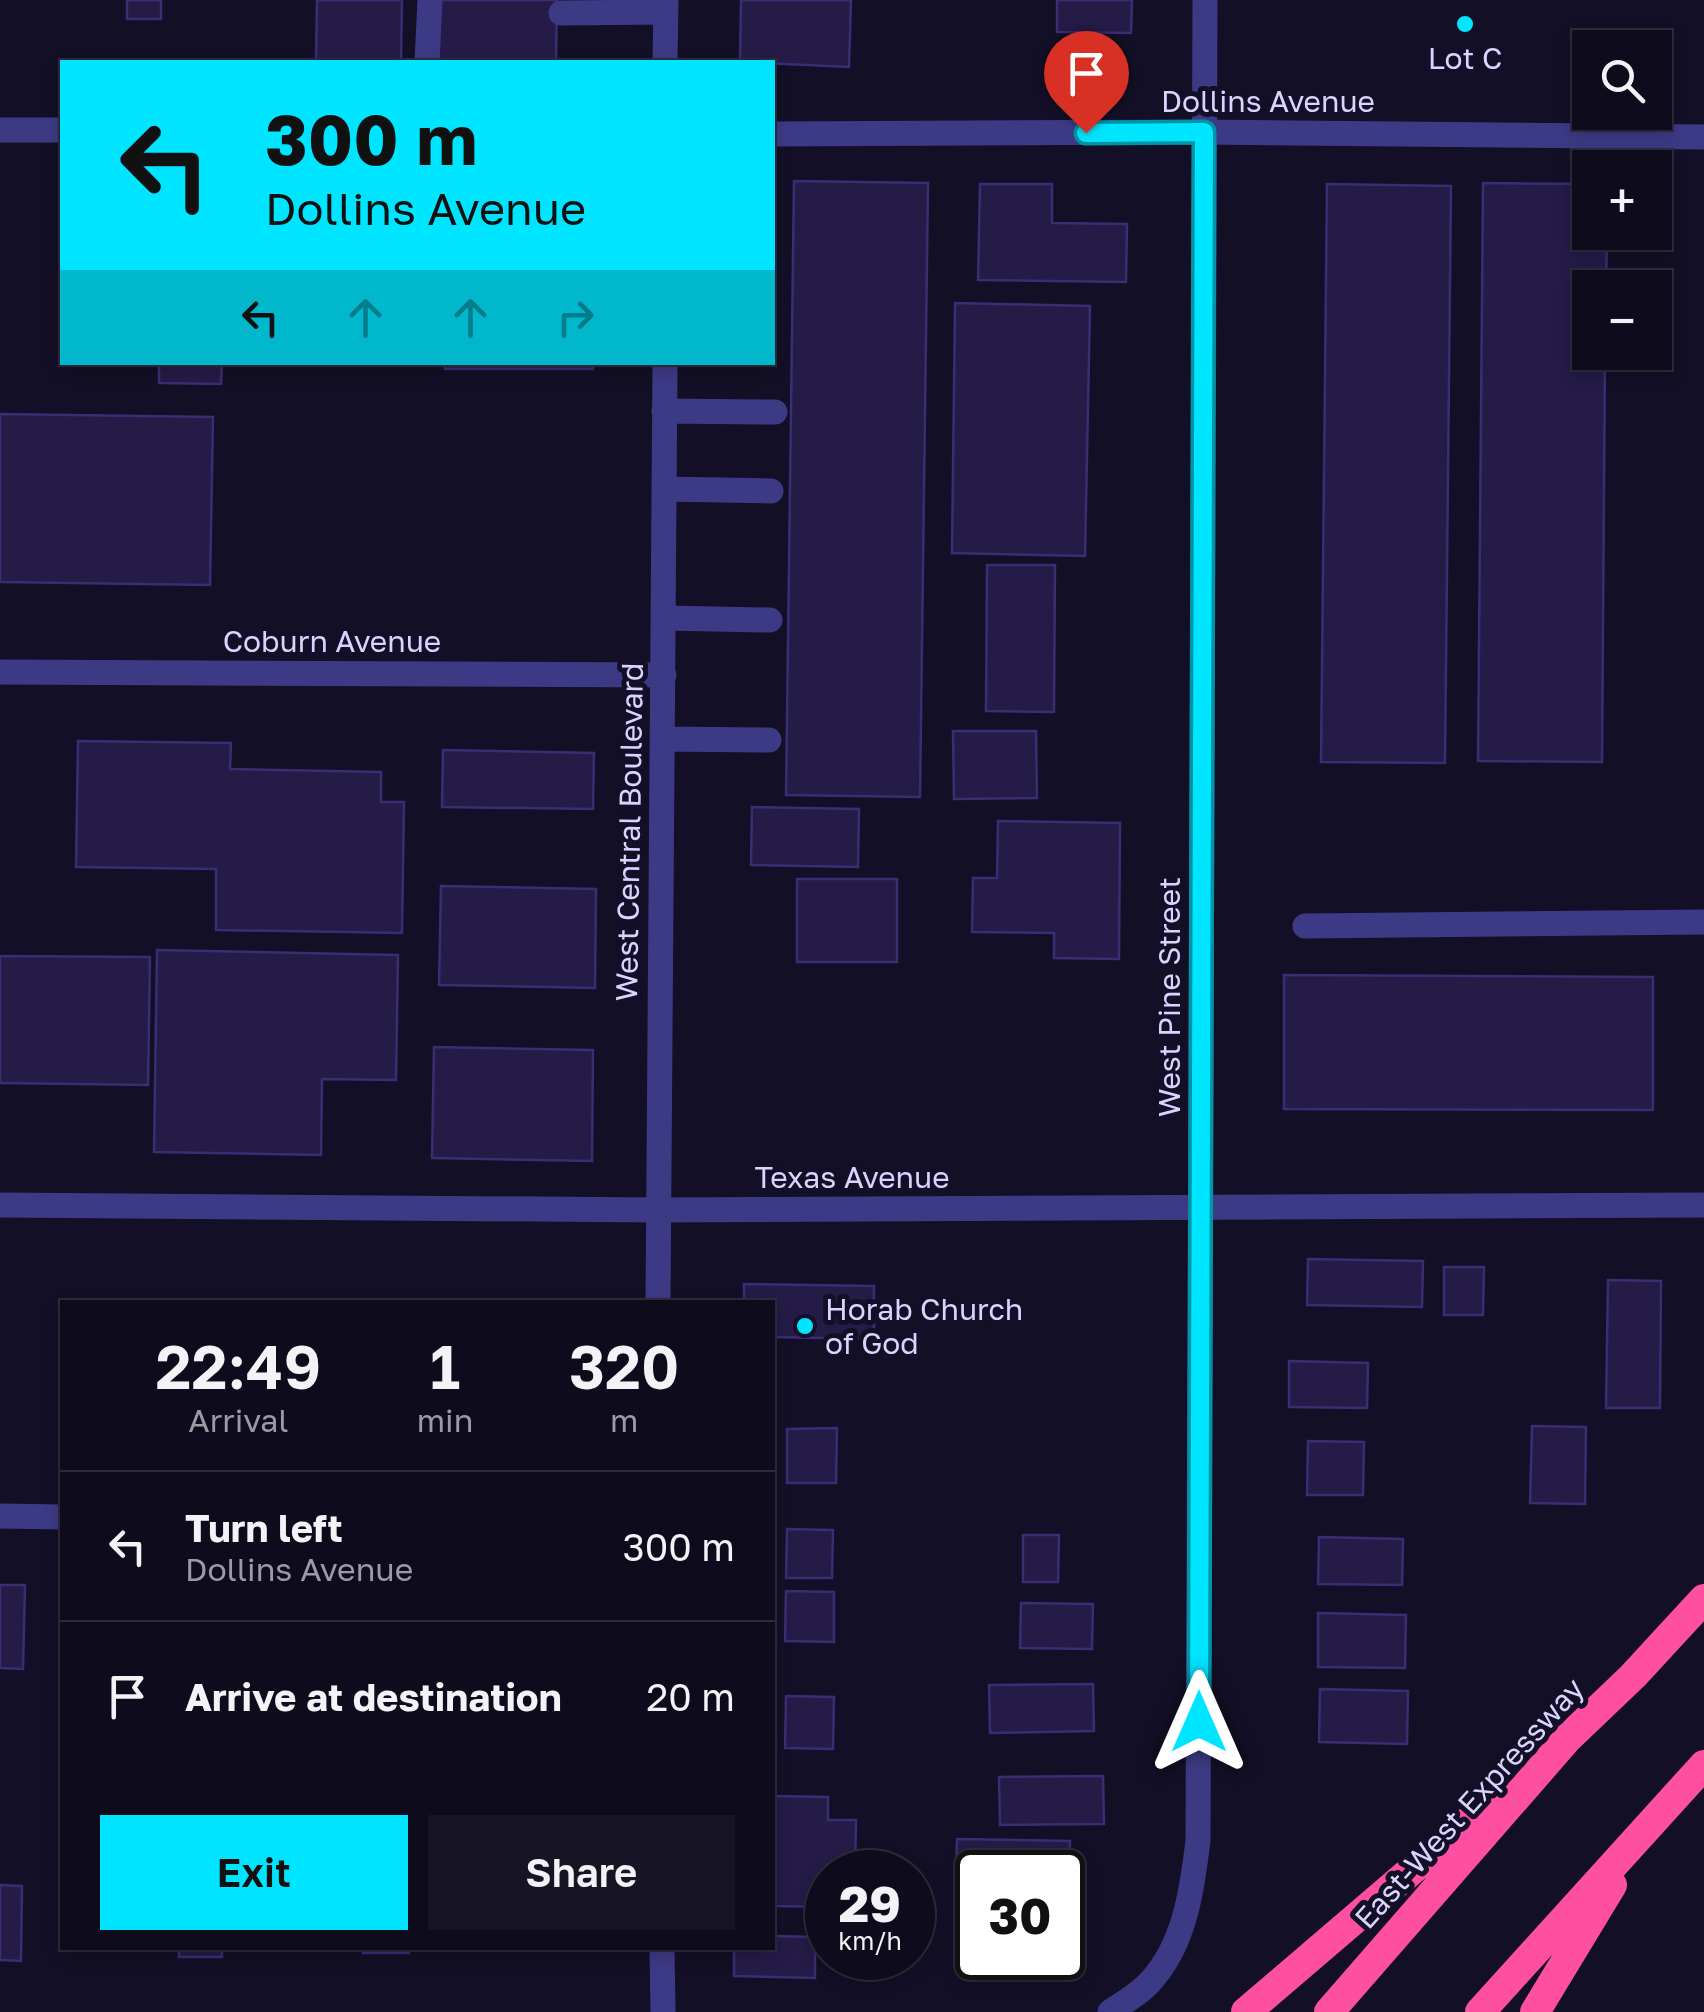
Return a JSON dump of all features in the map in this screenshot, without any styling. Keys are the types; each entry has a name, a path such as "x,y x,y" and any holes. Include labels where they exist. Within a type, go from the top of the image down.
{"highway":[{"name":"East-West Expressway","path":"1330,2012 1567,1739 1634,1676 1704,1600"},
{"path":"1246,2012 1567,1739"},
{"path":"1480,2012 1704,1764"},
{"path":"1535,2012 1652,1819"}],"street":[{"path":"428,60 430,0"},
{"name":"West Pine Street","path":"1110,2012 1149,1983 1177,1941 1192,1892 1198,1841 1205,0"},
{"path":"562,12 666,6 666,60"},
{"path":"0,130 60,130"},
{"name":"Dollins Avenue","path":"775,134 1204,132 1704,137"},
{"name":"West Central Boulevard","path":"658,1300 664,365"},
{"path":"664,412 774,412"},
{"path":"664,490 772,491"},
{"path":"664,618 770,620"},
{"name":"Coburn Avenue","path":"0,672 664,675"},
{"path":"663,738 770,740"},
{"path":"1305,926 1704,922"},
{"name":"Texas Avenue","path":"0,1205 658,1210 1704,1205"},
{"path":"0,1516 60,1517"},
{"path":"662,1950 663,2012"}],"building":[{"path":"127,0 161,0 161,19 127,19"},
{"path":"317,0 402,0 401,60 316,60"},
{"path":"438,0 557,0 556,60 437,60"},
{"path":"741,0 851,0 849,67 740,60"},
{"path":"1057,0 1132,0 1131,33 1057,32"},
{"path":"794,181 928,183 920,797 786,795"},
{"path":"1483,183 1572,184 1572,250 1607,250 1606,270 1572,270 1572,370 1605,370 1602,762 1478,761"},
{"path":"980,184 1052,184 1052,223 1127,224 1126,282 978,280"},
{"path":"1327,184 1451,186 1445,763 1321,762"},
{"path":"955,303 1090,306 1085,556 952,553"},
{"path":"159,365 222,365 221,384 159,383"},
{"path":"445,365 593,365 593,369 445,369"},
{"path":"0,414 213,417 210,585 0,582"},
{"path":"987,565 1055,565 1054,712 986,711"},
{"path":"953,731 1036,731 1037,798 954,799"},
{"path":"78,741 231,743 230,769 381,772 381,802 404,802 402,933 216,930 216,869 76,867"},
{"path":"443,750 594,753 593,809 442,807"},
{"path":"752,807 859,809 858,867 751,865"},
{"path":"998,821 1120,823 1119,959 1054,958 1054,933 972,932 973,878 997,878"},
{"path":"797,879 897,879 897,962 797,962"},
{"path":"441,886 596,889 595,988 439,985"},
{"path":"157,950 398,955 396,1080 322,1079 321,1155 154,1152"},
{"path":"0,956 150,957 148,1085 0,1083"},
{"path":"1284,975 1653,977 1653,1110 1284,1109"},
{"path":"434,1047 593,1050 592,1161 432,1158"},
{"path":"1308,1259 1423,1261 1422,1307 1307,1305"},
{"path":"1444,1267 1484,1267 1483,1315 1444,1315"},
{"path":"1608,1280 1661,1281 1660,1408 1606,1408"},
{"path":"744,1284 874,1286 874,1339 775,1337 775,1300 744,1300"},
{"path":"1289,1361 1368,1363 1367,1408 1289,1407"},
{"path":"1532,1426 1586,1427 1585,1504 1530,1503"},
{"path":"837,1428 836,1483 787,1483 787,1429"},
{"path":"1308,1441 1364,1442 1363,1495 1307,1495"},
{"path":"787,1529 833,1530 832,1578 786,1578"},
{"path":"1023,1535 1059,1535 1058,1582 1023,1582"},
{"path":"1319,1537 1403,1539 1402,1585 1318,1584"},
{"path":"0,1585 25,1585 23,1669 0,1668"},
{"path":"786,1591 834,1592 834,1642 785,1641"},
{"path":"1021,1603 1093,1604 1092,1649 1020,1648"},
{"path":"1318,1613 1406,1615 1405,1668 1318,1667"},
{"path":"1093,1684 1094,1731 990,1733 989,1685"},
{"path":"1320,1689 1408,1691 1407,1744 1319,1742"},
{"path":"786,1696 834,1697 833,1749 785,1748"},
{"path":"1103,1776 1104,1824 1000,1825 999,1777"},
{"path":"775,1796 828,1797 828,1820 856,1820 855,1850 805,1850 805,1907 775,1906"},
{"path":"957,1839 1070,1841 1070,1850 957,1850"},
{"path":"0,1885 22,1886 21,1961 0,1960"},
{"path":"775,1936 805,1937 805,1978 734,1976 734,1950 775,1950"},
{"path":"179,1950 222,1950 222,1957 179,1957"},
{"path":"363,1950 409,1950 409,1953"}],"place":[{"name":"Lot C","path":"1465,24"},
{"name":"Horab Church of God","path":"805,1326"}],"route":[{"path":"1086,133 1204,132 1199,1722"}]}
